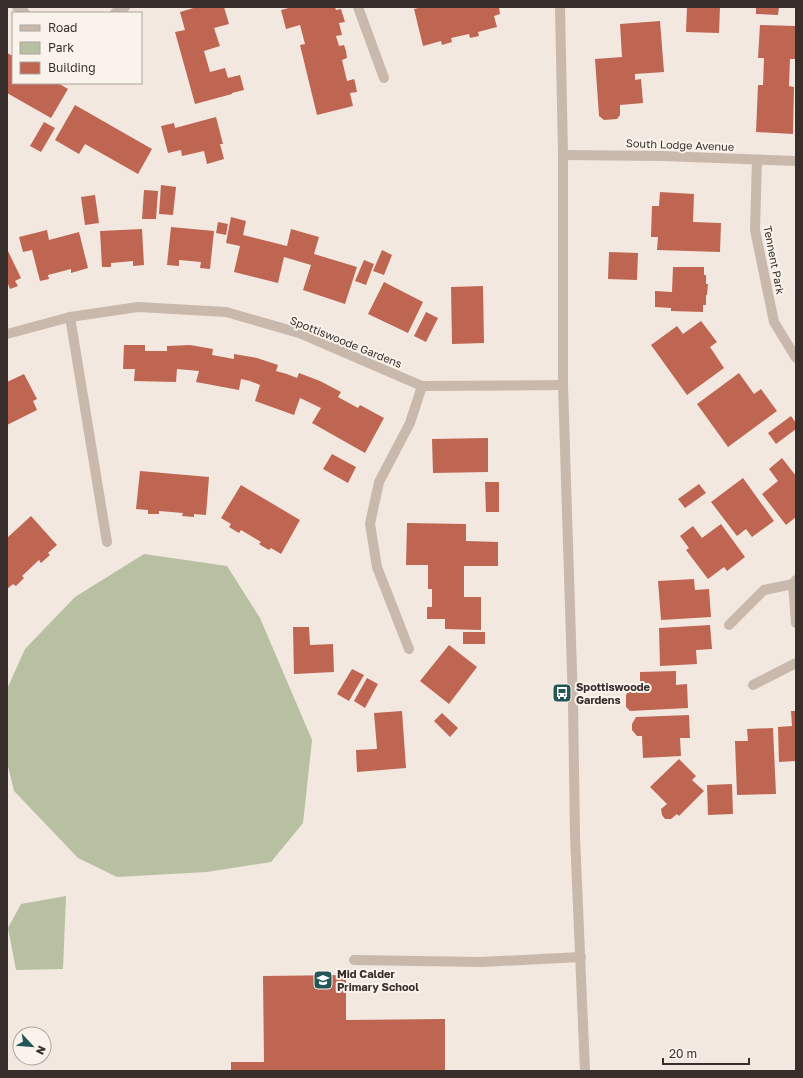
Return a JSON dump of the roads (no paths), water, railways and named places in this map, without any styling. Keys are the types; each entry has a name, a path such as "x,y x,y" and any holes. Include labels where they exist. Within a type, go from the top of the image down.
{"street":[{"path":"358,7 384,78"},
{"path":"560,7 563,156 563,385 573,703 575,836 582,1033 585,1071"},
{"name":"South Lodge Avenue","path":"563,156 662,156 796,161"},
{"name":"Tennent Park","path":"757,160 755,230 774,322 796,358"},
{"name":"Spottiswoode Gardens","path":"7,334 70,317 138,307 226,312 299,333 422,386 563,385"},
{"path":"70,317 107,542"},
{"path":"409,649 377,567 370,524 379,482 410,423 422,386"},
{"path":"729,625 764,590 794,582 796,623"},
{"path":"753,685 796,663"},
{"path":"354,960 481,962 580,957"}],"place":[{"name":"Spottiswoode Gardens","path":"562,693"},
{"name":"Mid Calder Primary School","path":"323,980"}]}
